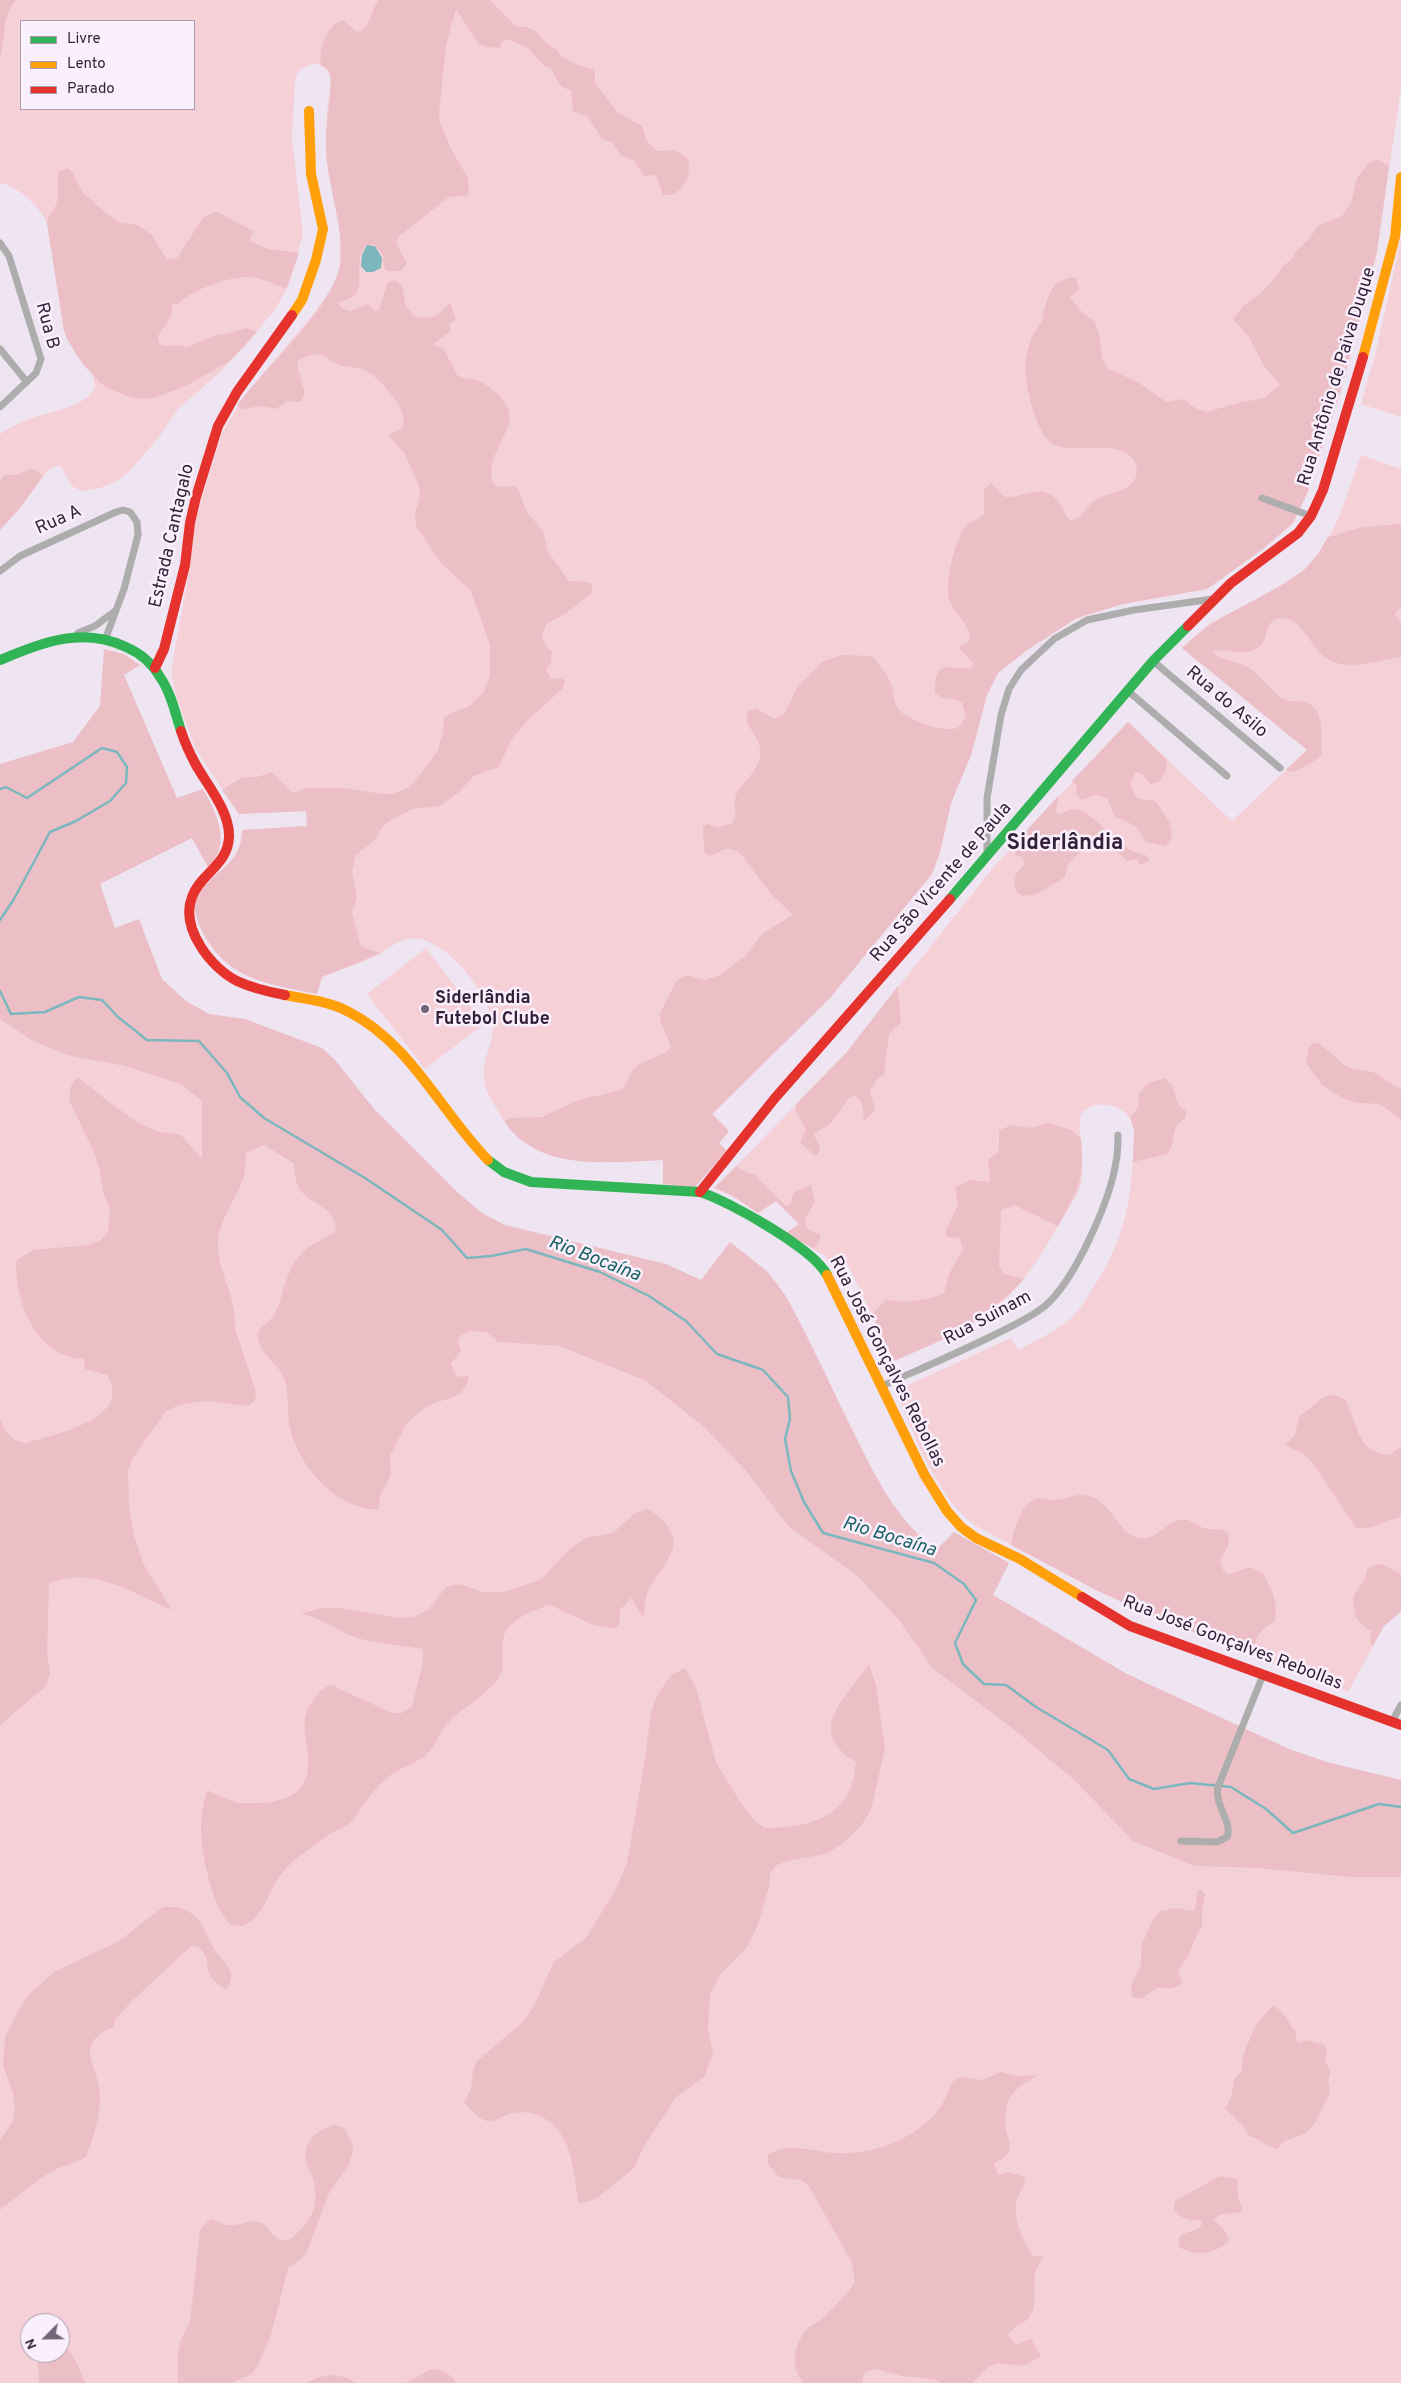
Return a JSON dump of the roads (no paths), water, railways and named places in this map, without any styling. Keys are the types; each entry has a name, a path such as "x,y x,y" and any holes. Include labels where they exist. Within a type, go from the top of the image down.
{"street":[{"name":"Estrada Cantagalo","path":"154,668 164,649 185,565 194,505 218,426 237,392 302,300 316,260 323,229 311,174 309,111"},
{"name":"Rua Antônio de Paiva Duque","path":"1213,599 1230,583 1298,533 1310,516 1323,490 1391,254 1398,215 1401,178"},
{"name":"Rua B","path":"0,243 9,256 40,354 38,369 0,407"},
{"path":"0,349 27,382"},
{"path":"1262,498 1310,516"},
{"name":"Rua A","path":"0,571 20,556 123,510 132,514 137,522 138,535 124,589 116,611"},
{"path":"987,857 987,798 1001,715 1009,689 1021,670 1054,638 1087,620 1134,610 1213,599"},
{"name":"Rua São Vicente de Paula","path":"700,1192 775,1098 987,857 1153,661 1213,599"},
{"path":"68,636 95,626 116,611"},
{"path":"105,640 116,611"},
{"name":"Rua José Gonçalves Rebollas","path":"0,660 68,636 88,636 105,640 136,652 154,668 164,682 184,740 229,833 228,845 223,858 195,889 189,902 190,916 195,935 208,957 221,971 248,987 330,1005 366,1021 412,1065 480,1152 497,1168 510,1176 543,1183 700,1192 724,1200 737,1207 818,1260 841,1302 924,1474 947,1511 961,1528 976,1538 1020,1558 1130,1626 1396,1724"},
{"name":"Rua do Asilo","path":"1153,661 1280,768"},
{"path":"1128,691 1227,776"},
{"name":"Rua Suinam","path":"882,1386 965,1350 1033,1315 1046,1305 1074,1267 1093,1228 1113,1176 1118,1135"},
{"path":"1181,1841 1217,1842 1227,1837 1228,1827 1217,1798 1218,1787 1263,1675"},
{"path":"1396,1724 1401,1705"}],"water":[{"path":"367,245 375,246 382,258 381,268 373,272 366,272 361,266 362,255"}],"waterway":[{"name":"Rio Bocaína","path":"0,789 6,787 27,798 102,748 117,752 127,767 126,783 110,801 76,821 50,832 14,899 0,920"},
{"name":"Rio Bocaína","path":"0,991 11,1014 45,1012 79,997 102,1000 118,1017 147,1040 199,1041 227,1073 240,1097 264,1118 365,1178 442,1230 467,1258 491,1256 526,1249 600,1272 649,1296 686,1321 717,1354 763,1370 788,1397 790,1419 785,1439 791,1471 804,1502 823,1533 934,1563 964,1584 976,1600 955,1643 963,1664 984,1684 1006,1685 1036,1707 1108,1750 1129,1779 1154,1789 1190,1783 1231,1787 1266,1809 1293,1833 1379,1804 1401,1807"}],"place":[{"name":"Siderlândia Futebol Clube","path":"425,1009"}],"district":[{"name":"Siderlândia","path":"1065,845"}]}
